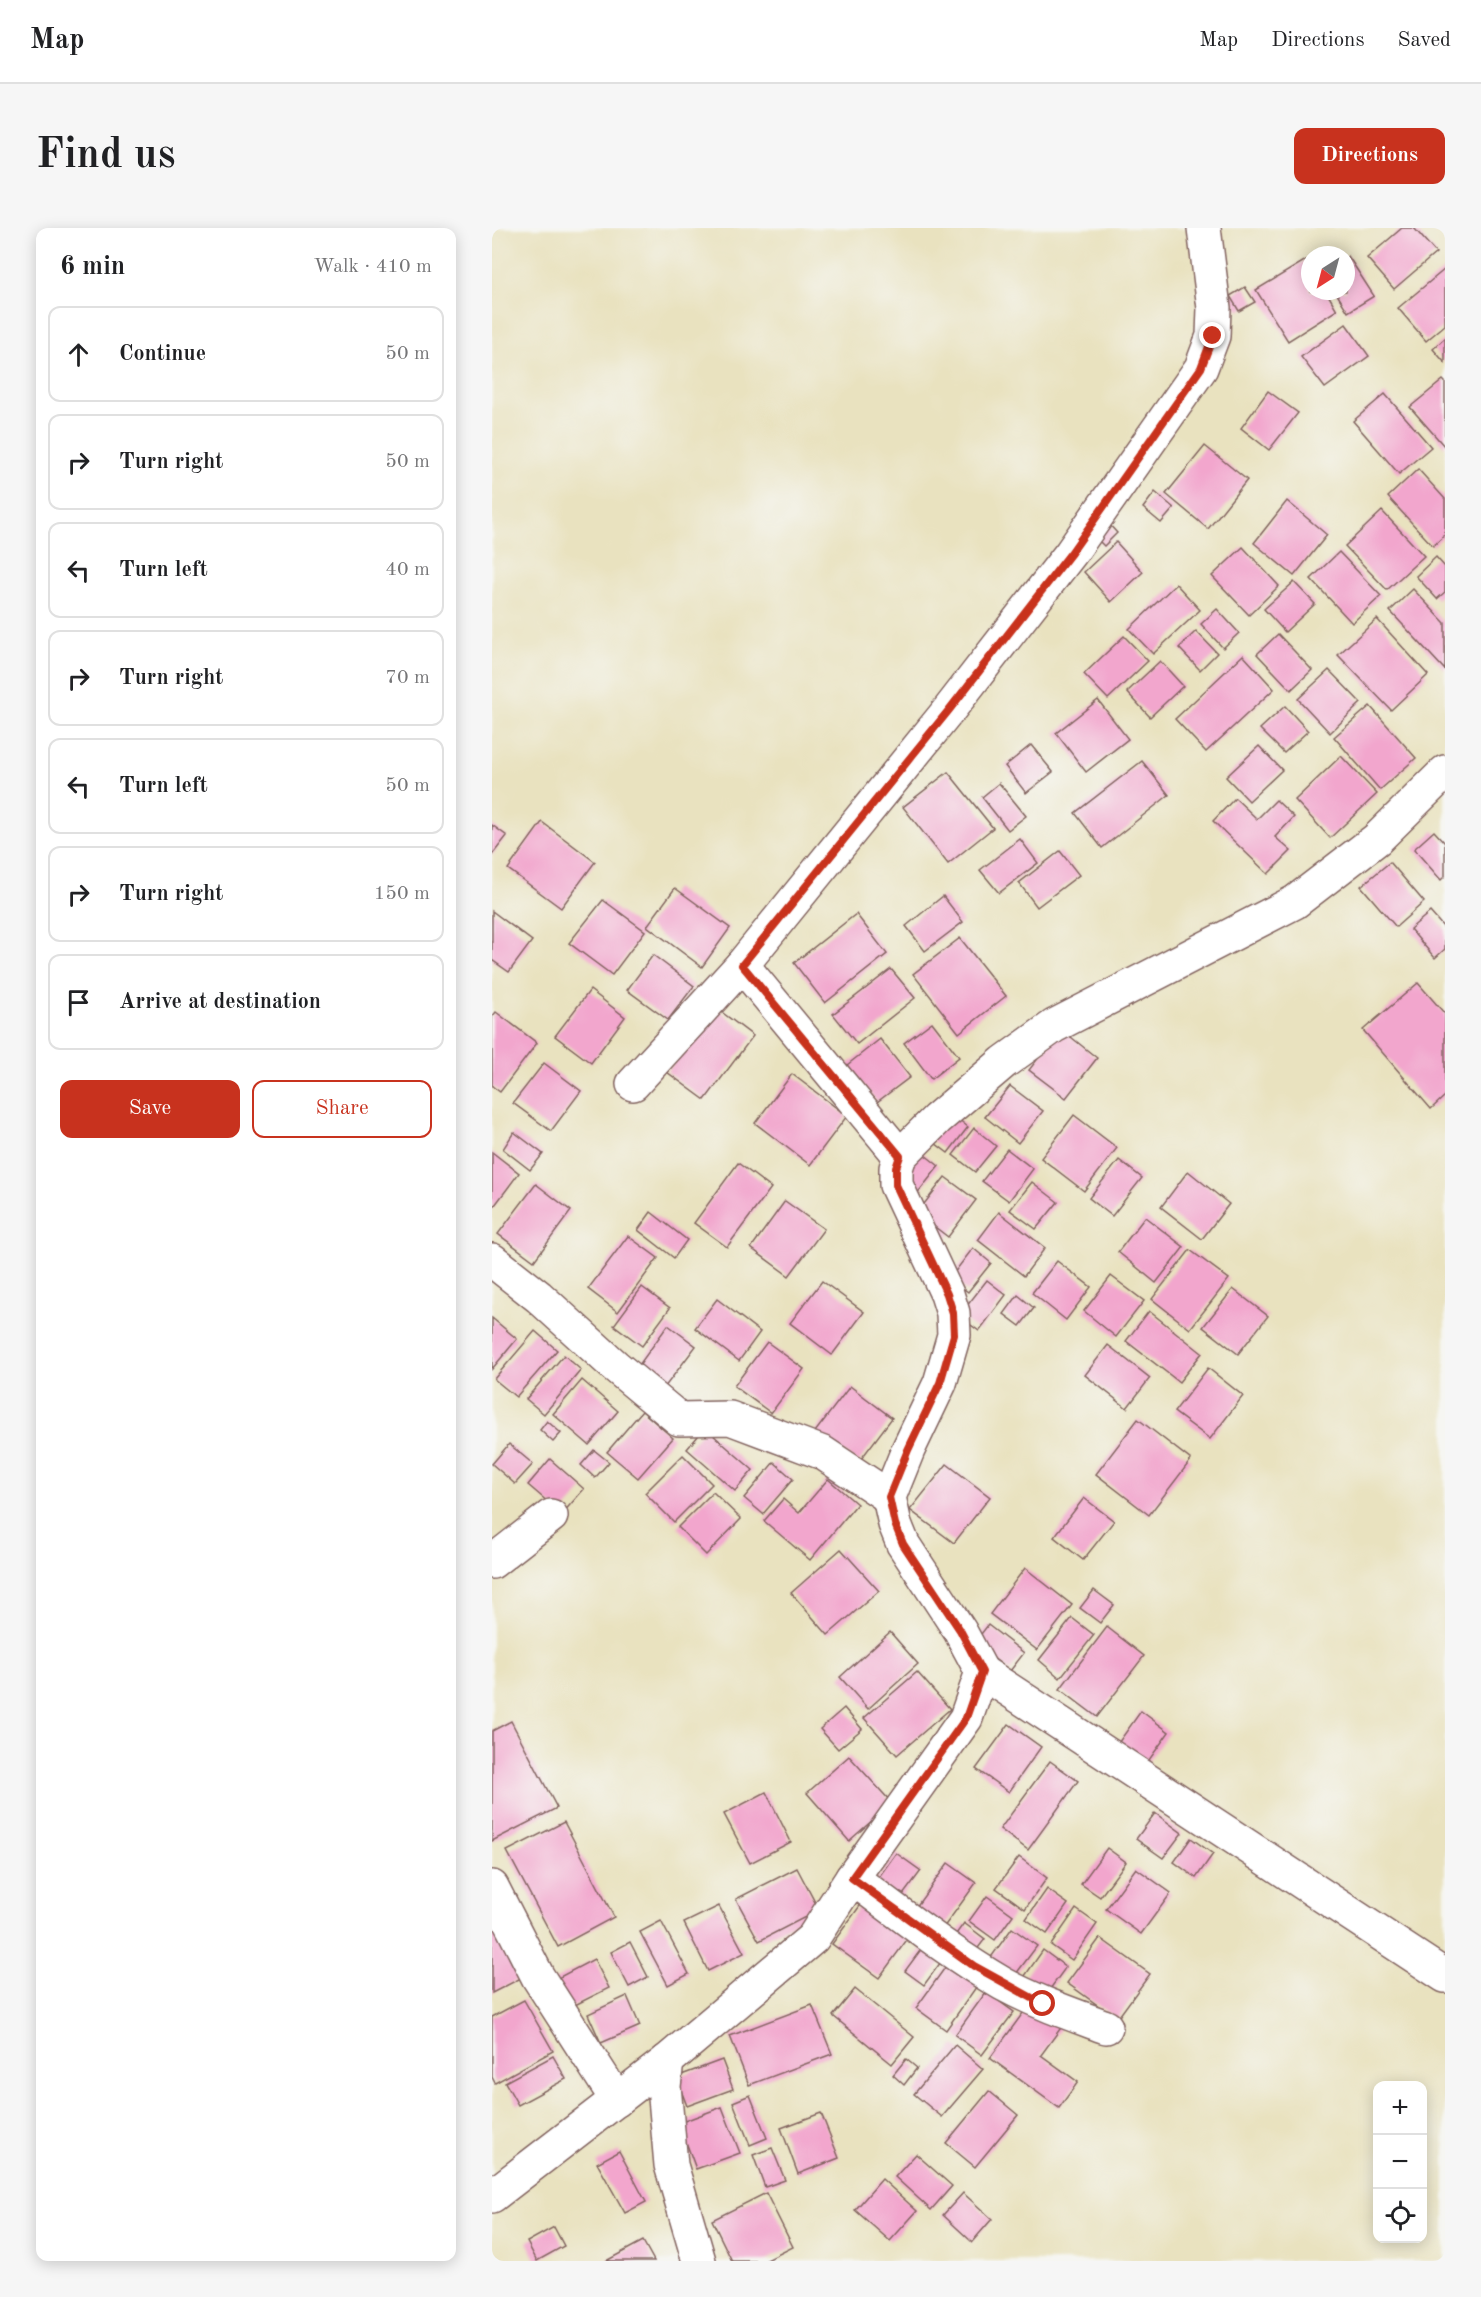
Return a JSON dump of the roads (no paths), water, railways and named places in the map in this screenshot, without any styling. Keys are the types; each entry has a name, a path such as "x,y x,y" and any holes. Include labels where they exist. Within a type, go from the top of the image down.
{"street":[{"path":"633,1084 742,965 949,710 1071,553 1201,368 1213,336 1214,308 1204,228"},
{"path":"1445,772 1377,839 1295,902 1054,1026 1004,1062 937,1119 900,1156 896,1168 896,1185 947,1294 953,1313 954,1335 940,1383 908,1450 889,1497 895,1524 903,1544 960,1630 982,1672 1445,1976"},
{"path":"742,965 900,1156"},
{"path":"492,1260 539,1296 615,1366 679,1419 730,1418 823,1453 889,1497"},
{"path":"492,1562 550,1516"},
{"path":"492,2196 667,2061 813,1938 852,1878 966,1718 982,1672"},
{"path":"852,1878 989,1976 1043,2004 1106,2027"},
{"path":"492,1887 538,1977 617,2100"},
{"path":"667,2061 664,2086 670,2165 699,2261"}]}
